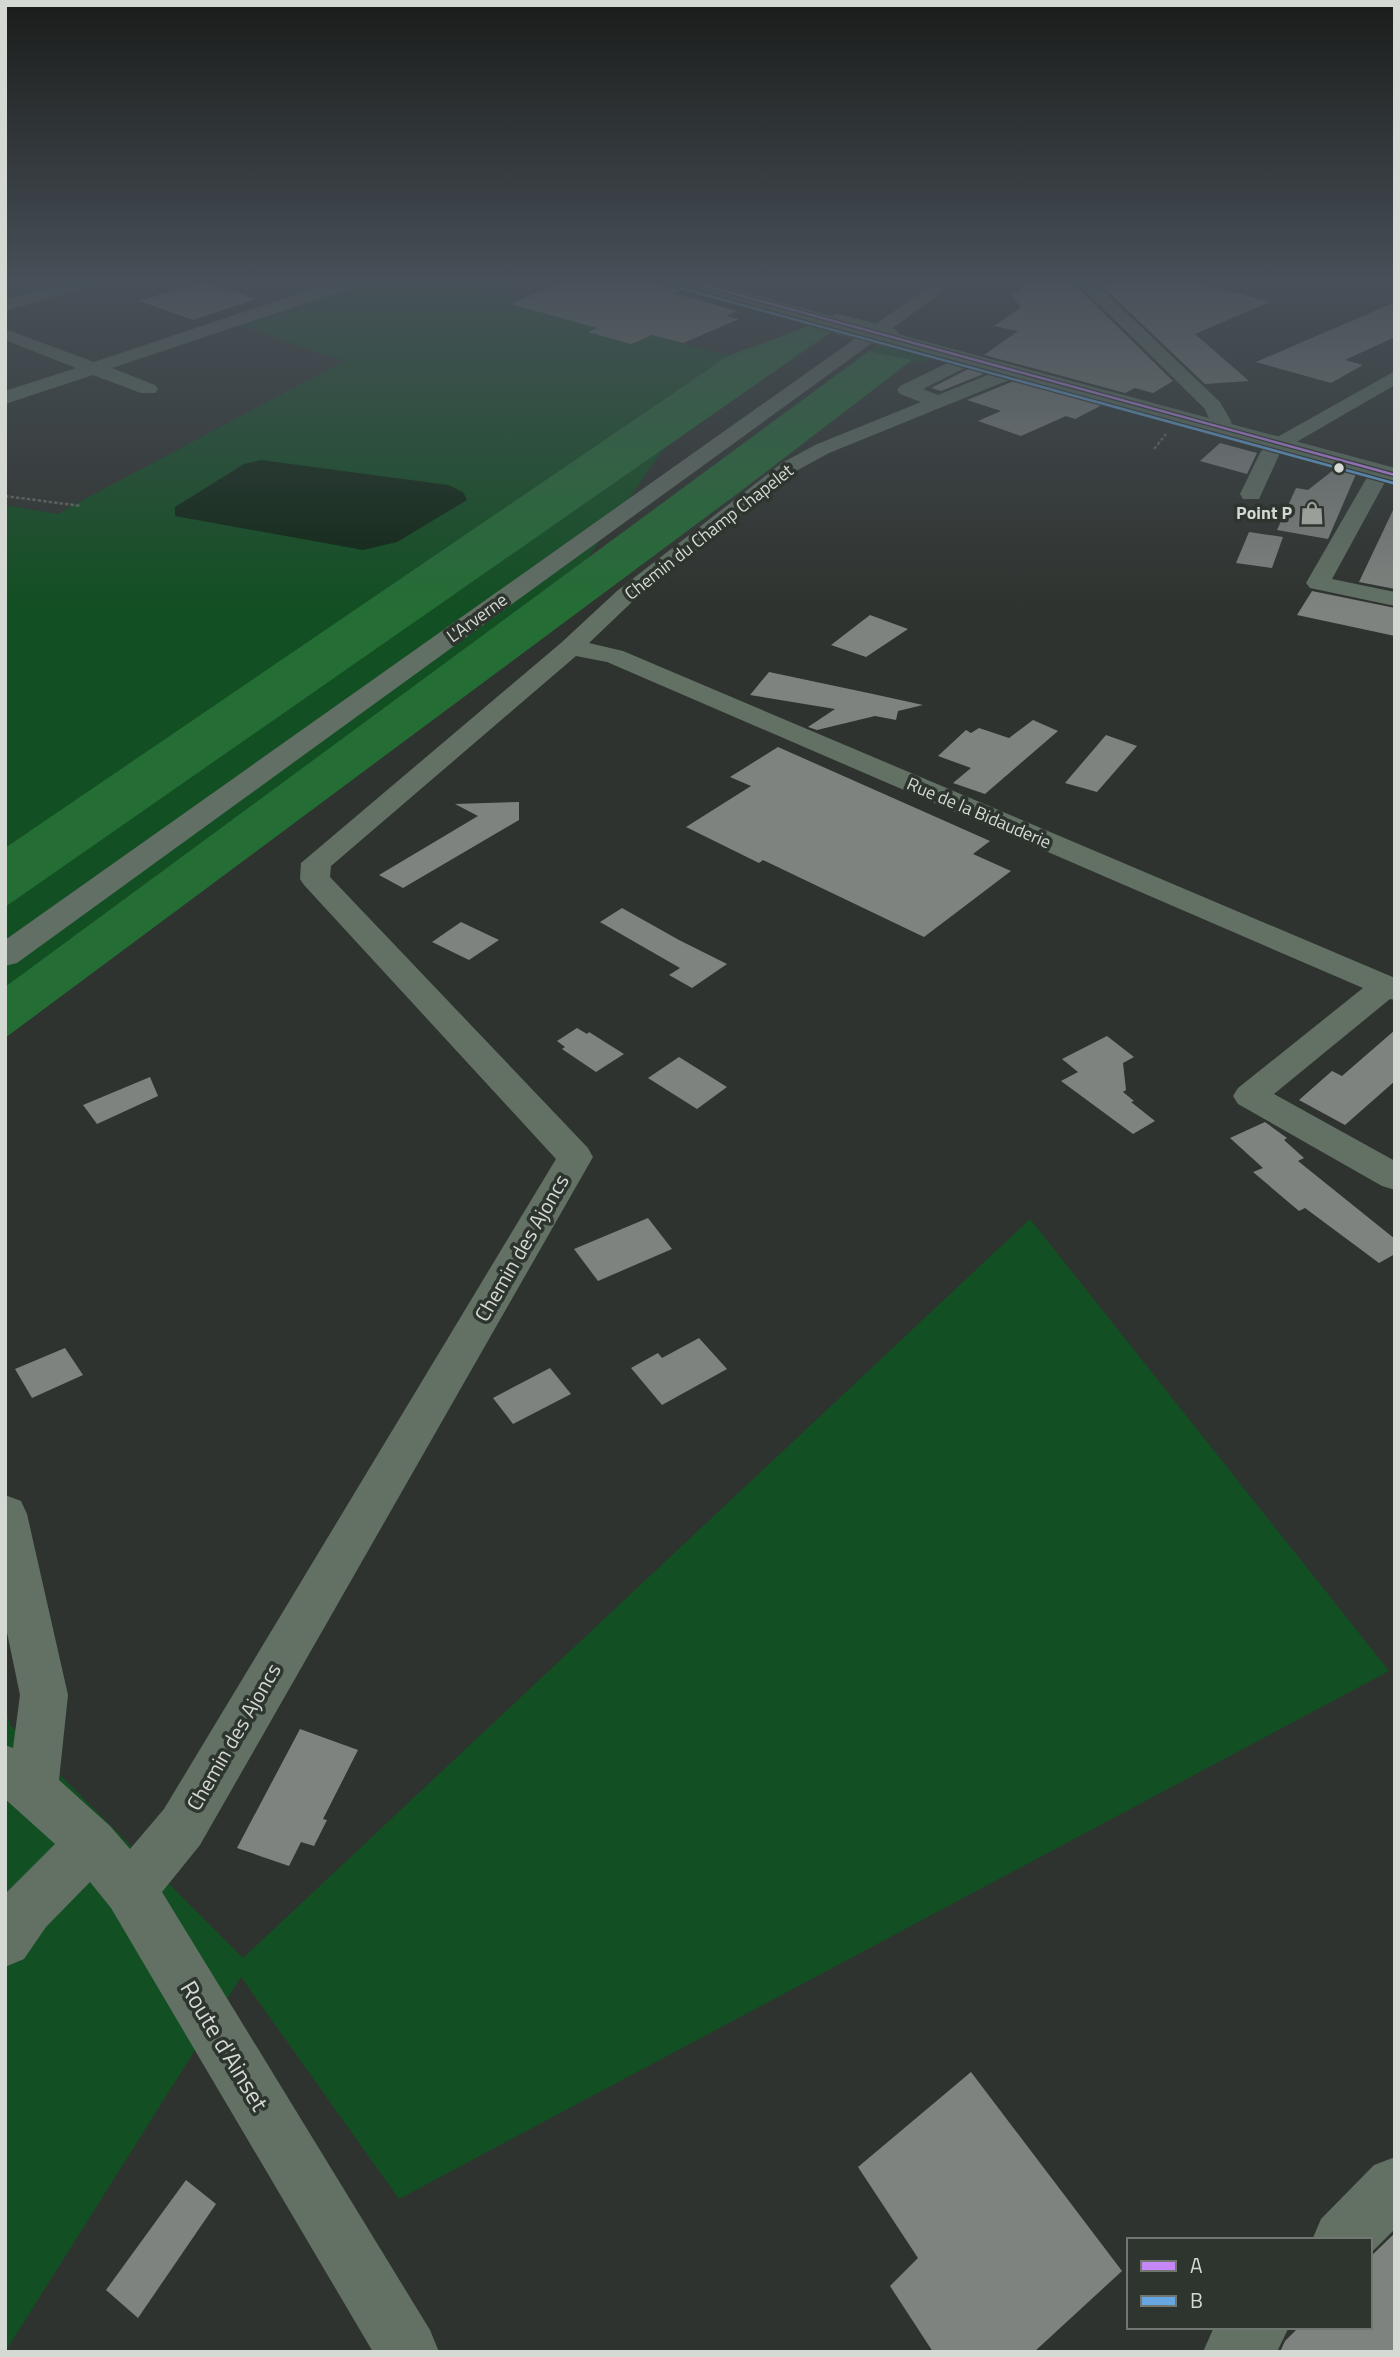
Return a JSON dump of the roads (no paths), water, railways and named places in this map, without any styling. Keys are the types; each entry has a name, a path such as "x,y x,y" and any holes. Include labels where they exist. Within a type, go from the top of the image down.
{"highway":[{"name":"L'Arverne","path":"108,853 769,390"},
{"name":"L'Arverne","path":"5,956 797,390"}],"main road":[{"path":"1082,390 1222,429 1274,448 1387,473"}],"street":[{"path":"5,398 29,390"},
{"path":"907,390 940,401"},
{"name":"Chemin du Champ Chapelet","path":"571,647 625,596 789,467 822,449 967,390"},
{"path":"1196,390 1213,406 1222,429"},
{"path":"1251,494 1274,448 1373,390"},
{"path":"1387,473 1362,500 1318,583 1395,600"},
{"name":"Rue de la Bidauderie","path":"571,647 614,656 1390,988 1250,1096 1395,1177"},
{"name":"Chemin des Ajoncs","path":"130,1889 182,1827 575,1157 315,879 316,863 571,647"},
{"path":"5,1514 44,1695 19,1778"},
{"name":"Route d'Ainset","path":"19,1778 92,1844 130,1889 408,2352"},
{"path":"5,1940 27,1908 92,1844"},
{"path":"1344,2238 1395,2186"},
{"path":"1234,2352 1256,2329"}],"place":[{"name":"Point P","path":"1312,513"}]}
